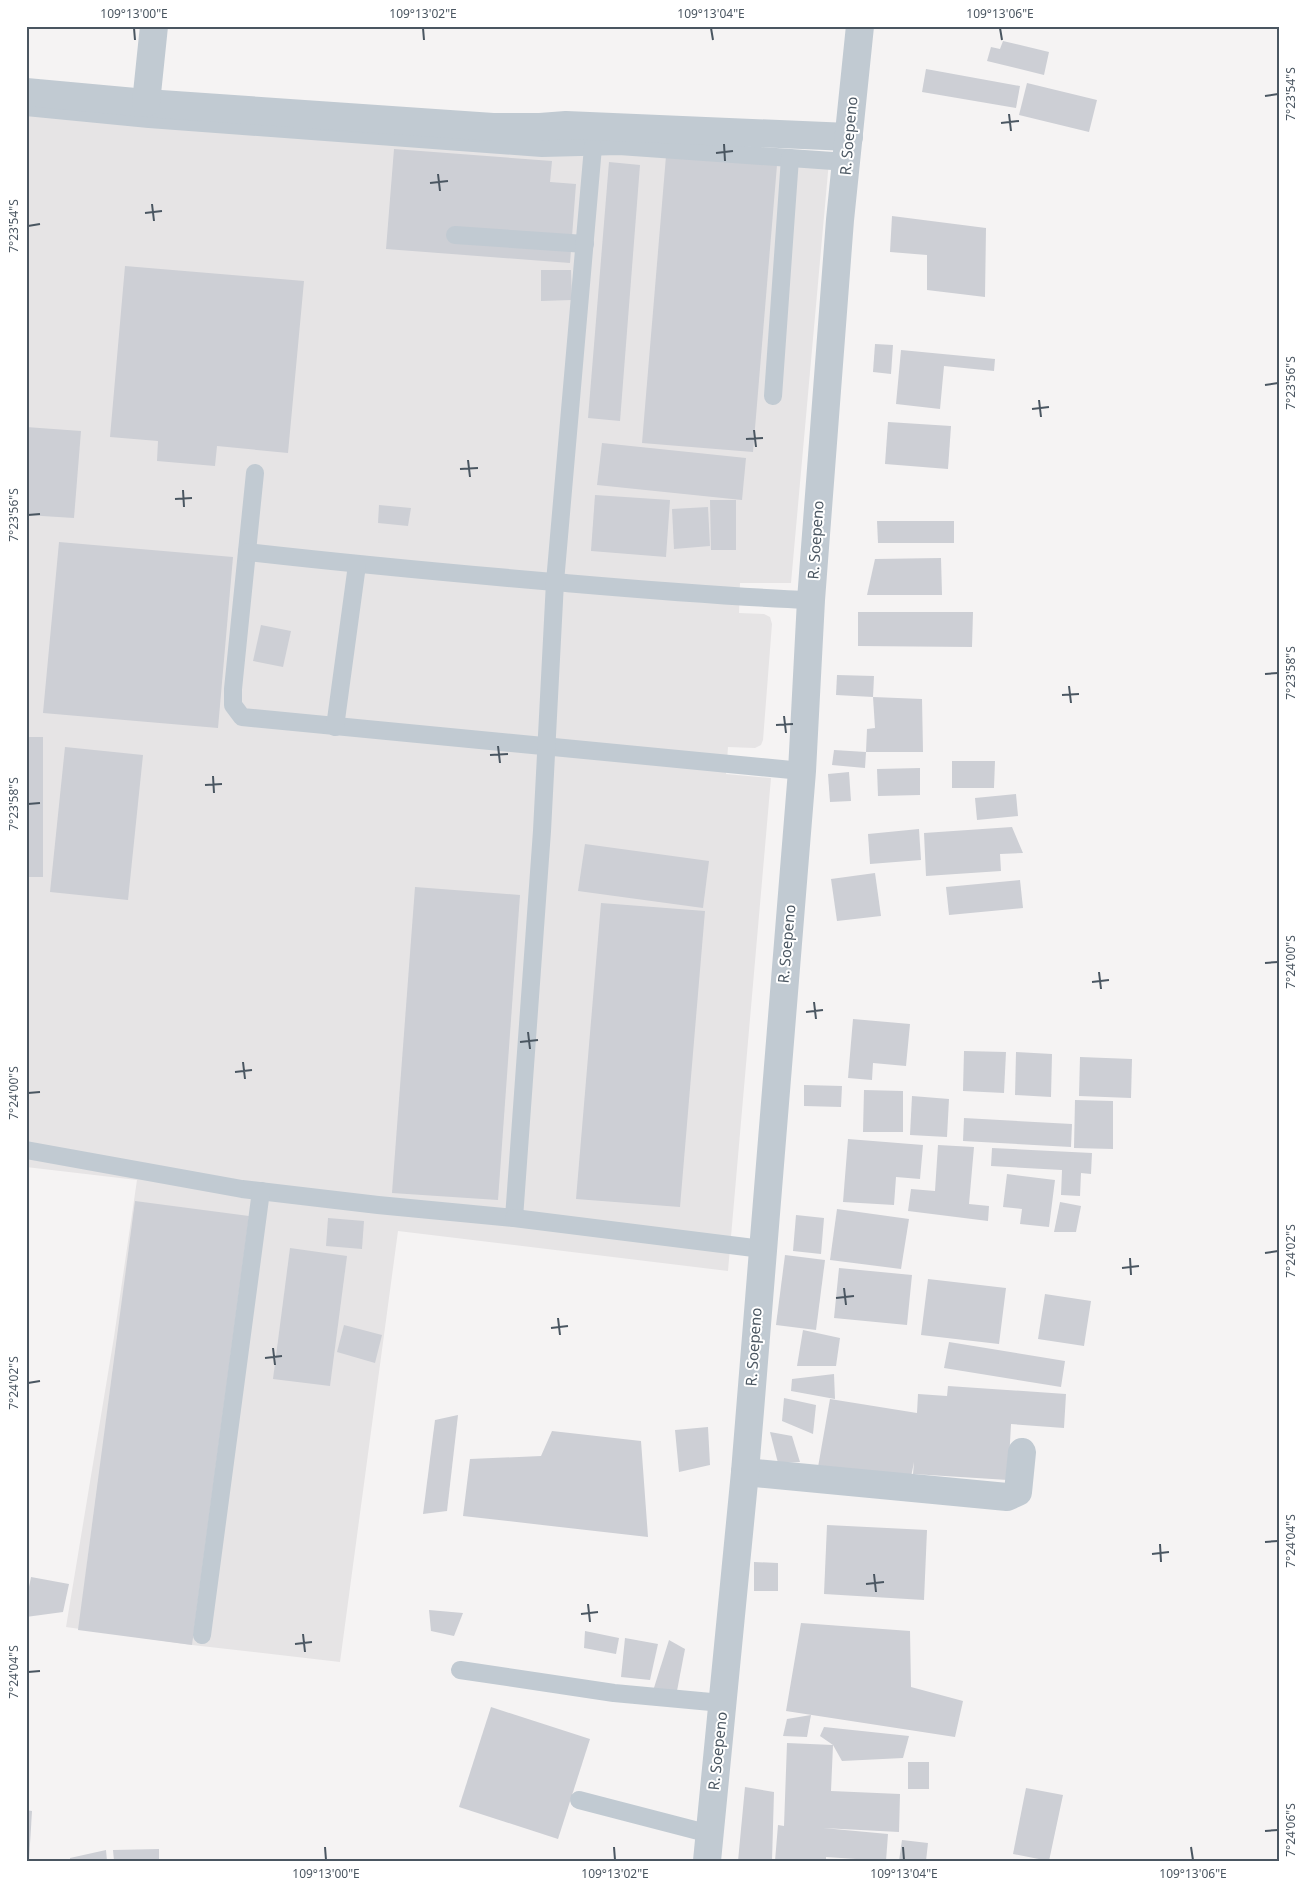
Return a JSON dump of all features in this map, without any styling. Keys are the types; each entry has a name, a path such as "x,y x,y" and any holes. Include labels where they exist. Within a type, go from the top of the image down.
{"street":[{"path":"146,103 154,26"},
{"name":"R. Soepeno","path":"707,1861 745,1472 802,772 811,600 840,220 860,26"},
{"path":"26,92 146,103 493,127 575,125 848,150"},
{"path":"745,1472 1007,1497 1018,1492 1022,1452"}],"lane":[{"path":"26,107 150,119 542,148 619,146 790,158 848,150"},
{"path":"514,1218 542,831 555,582 593,147"},
{"path":"773,396 790,158"},
{"path":"455,235 585,244"},
{"path":"255,473 233,689 233,705 242,717 802,772"},
{"path":"247,552 357,565 555,582 739,597 811,600"},
{"path":"334,727 357,565"},
{"path":"26,1150 120,1168 261,1191 378,1206 514,1218 762,1249"},
{"path":"202,1635 261,1191"},
{"path":"460,1670 614,1693 722,1704"},
{"path":"579,1800 710,1834"}],"shaded area":[{"path":"26,101 829,161 791,583 740,583 739,613 764,614 770,617 772,624 763,740 761,745 755,748 728,747 726,774 771,778 728,1271 398,1231 340,1662 192,1645 66,1627 114,1337 137,1180 26,1167"}],"building":[{"path":"1003,41 1049,52 1044,75 987,61 991,47 1000,49"},
{"path":"926,69 1020,86 1016,108 922,92"},
{"path":"1027,83 1097,100 1089,132 1019,115"},
{"path":"394,149 552,161 550,182 576,184 570,263 386,249"},
{"path":"666,156 777,165 753,452 642,443"},
{"path":"609,162 640,165 620,421 588,418"},
{"path":"892,216 986,228 985,297 927,290 927,255 890,252"},
{"path":"125,266 304,281 288,453 217,446 215,466 157,461 158,441 110,437"},
{"path":"541,270 571,270 572,300 541,301"},
{"path":"875,344 893,345 891,374 873,372"},
{"path":"901,350 995,359 994,371 944,366 940,409 896,404"},
{"path":"888,422 951,426 948,469 885,464"},
{"path":"26,427 81,431 74,518 26,515"},
{"path":"602,443 746,458 742,500 597,485"},
{"path":"595,495 670,500 666,557 591,551"},
{"path":"710,500 736,500 736,550 711,550"},
{"path":"379,505 411,508 408,526 378,523"},
{"path":"708,507 710,546 674,549 672,509"},
{"path":"877,521 954,521 954,543 878,543"},
{"path":"59,542 233,557 218,728 43,713"},
{"path":"941,558 942,595 867,595 875,559"},
{"path":"858,612 973,612 972,647 858,646"},
{"path":"261,625 291,631 283,667 253,661"},
{"path":"837,675 874,676 873,697 836,695"},
{"path":"873,697 922,699 923,752 866,752 867,729 875,728"},
{"path":"26,737 43,737 43,877 26,877"},
{"path":"65,747 143,755 128,900 50,892"},
{"path":"834,750 866,752 865,768 832,765"},
{"path":"952,761 995,761 994,788 952,788"},
{"path":"920,768 920,795 878,796 877,769"},
{"path":"849,772 851,801 830,802 828,774"},
{"path":"1016,794 1018,816 977,820 975,798"},
{"path":"1012,827 1023,853 1000,854 1001,871 926,876 924,833"},
{"path":"919,829 921,860 870,864 868,834"},
{"path":"585,844 709,861 703,908 578,891"},
{"path":"875,873 881,916 837,921 831,879"},
{"path":"1020,880 1023,908 949,915 946,887"},
{"path":"415,887 520,895 498,1200 392,1193"},
{"path":"601,903 705,911 680,1207 576,1199"},
{"path":"853,1019 910,1024 906,1066 873,1063 872,1080 848,1078"},
{"path":"964,1051 1006,1052 1004,1093 963,1091"},
{"path":"1016,1052 1052,1054 1051,1097 1015,1095"},
{"path":"1080,1057 1132,1059 1131,1098 1079,1096"},
{"path":"804,1085 842,1086 841,1107 804,1106"},
{"path":"864,1090 903,1091 903,1132 863,1132"},
{"path":"912,1096 949,1099 947,1137 910,1135"},
{"path":"1075,1100 1113,1101 1113,1149 1074,1148"},
{"path":"964,1118 1072,1124 1071,1147 963,1141"},
{"path":"848,1139 923,1145 920,1179 896,1177 894,1205 843,1202"},
{"path":"938,1145 974,1147 969,1204 989,1206 988,1221 908,1211 911,1189 935,1191"},
{"path":"992,1148 1092,1153 1091,1174 1081,1173 1080,1196 1061,1195 1062,1170 991,1166"},
{"path":"1007,1174 1055,1180 1049,1227 1020,1224 1022,1209 1003,1207"},
{"path":"135,1201 249,1216 192,1645 78,1630"},
{"path":"1060,1202 1081,1206 1076,1232 1054,1232"},
{"path":"837,1209 909,1219 901,1269 830,1260"},
{"path":"796,1215 824,1218 821,1254 793,1251"},
{"path":"328,1218 364,1221 362,1249 326,1246"},
{"path":"290,1248 347,1256 330,1386 273,1379"},
{"path":"785,1255 825,1260 816,1330 776,1325"},
{"path":"839,1268 912,1275 907,1325 834,1318"},
{"path":"928,1279 1006,1288 999,1344 921,1335"},
{"path":"1045,1294 1091,1301 1084,1346 1038,1339"},
{"path":"344,1325 382,1335 375,1363 337,1352"},
{"path":"803,1330 840,1338 836,1366 797,1366"},
{"path":"949,1342 1065,1361 1061,1387 944,1368"},
{"path":"834,1374 835,1399 791,1391 792,1379"},
{"path":"948,1386 1066,1394 1064,1428 1011,1424 1008,1480 913,1474 914,1462 910,1482 818,1467 830,1399 917,1413 918,1394 947,1396"},
{"path":"784,1398 816,1405 813,1434 782,1421"},
{"path":"458,1415 447,1511 423,1514 435,1420"},
{"path":"708,1427 710,1465 679,1472 675,1430"},
{"path":"552,1431 641,1441 648,1537 463,1516 470,1459 541,1456"},
{"path":"770,1432 792,1436 800,1462 778,1463"},
{"path":"827,1525 927,1530 924,1600 824,1594"},
{"path":"754,1562 778,1563 778,1591 754,1591"},
{"path":"31,1577 69,1584 63,1612 26,1617 26,1602"},
{"path":"429,1610 463,1613 454,1636 431,1631"},
{"path":"801,1623 910,1631 911,1687 963,1701 955,1737 786,1711"},
{"path":"585,1631 619,1638 616,1654 584,1648"},
{"path":"625,1638 658,1644 650,1680 621,1677"},
{"path":"669,1640 685,1649 676,1696 653,1691"},
{"path":"491,1707 590,1739 558,1839 459,1807"},
{"path":"811,1715 807,1737 783,1736 787,1719"},
{"path":"824,1727 909,1736 903,1758 842,1761 833,1745 820,1736"},
{"path":"787,1743 833,1745 831,1791 900,1794 899,1832 823,1828 888,1834 886,1861 826,1857 826,1861 775,1861 778,1825 784,1826"},
{"path":"908,1762 929,1762 929,1789 908,1789"},
{"path":"745,1787 774,1792 772,1861 738,1861"},
{"path":"1026,1788 1063,1795 1049,1861 1013,1854"},
{"path":"26,1810 32,1811 29,1861 26,1861"},
{"path":"902,1840 928,1843 926,1861 899,1861"},
{"path":"159,1849 159,1861 114,1861 113,1850"},
{"path":"106,1850 107,1861 70,1861 70,1858"}]}
